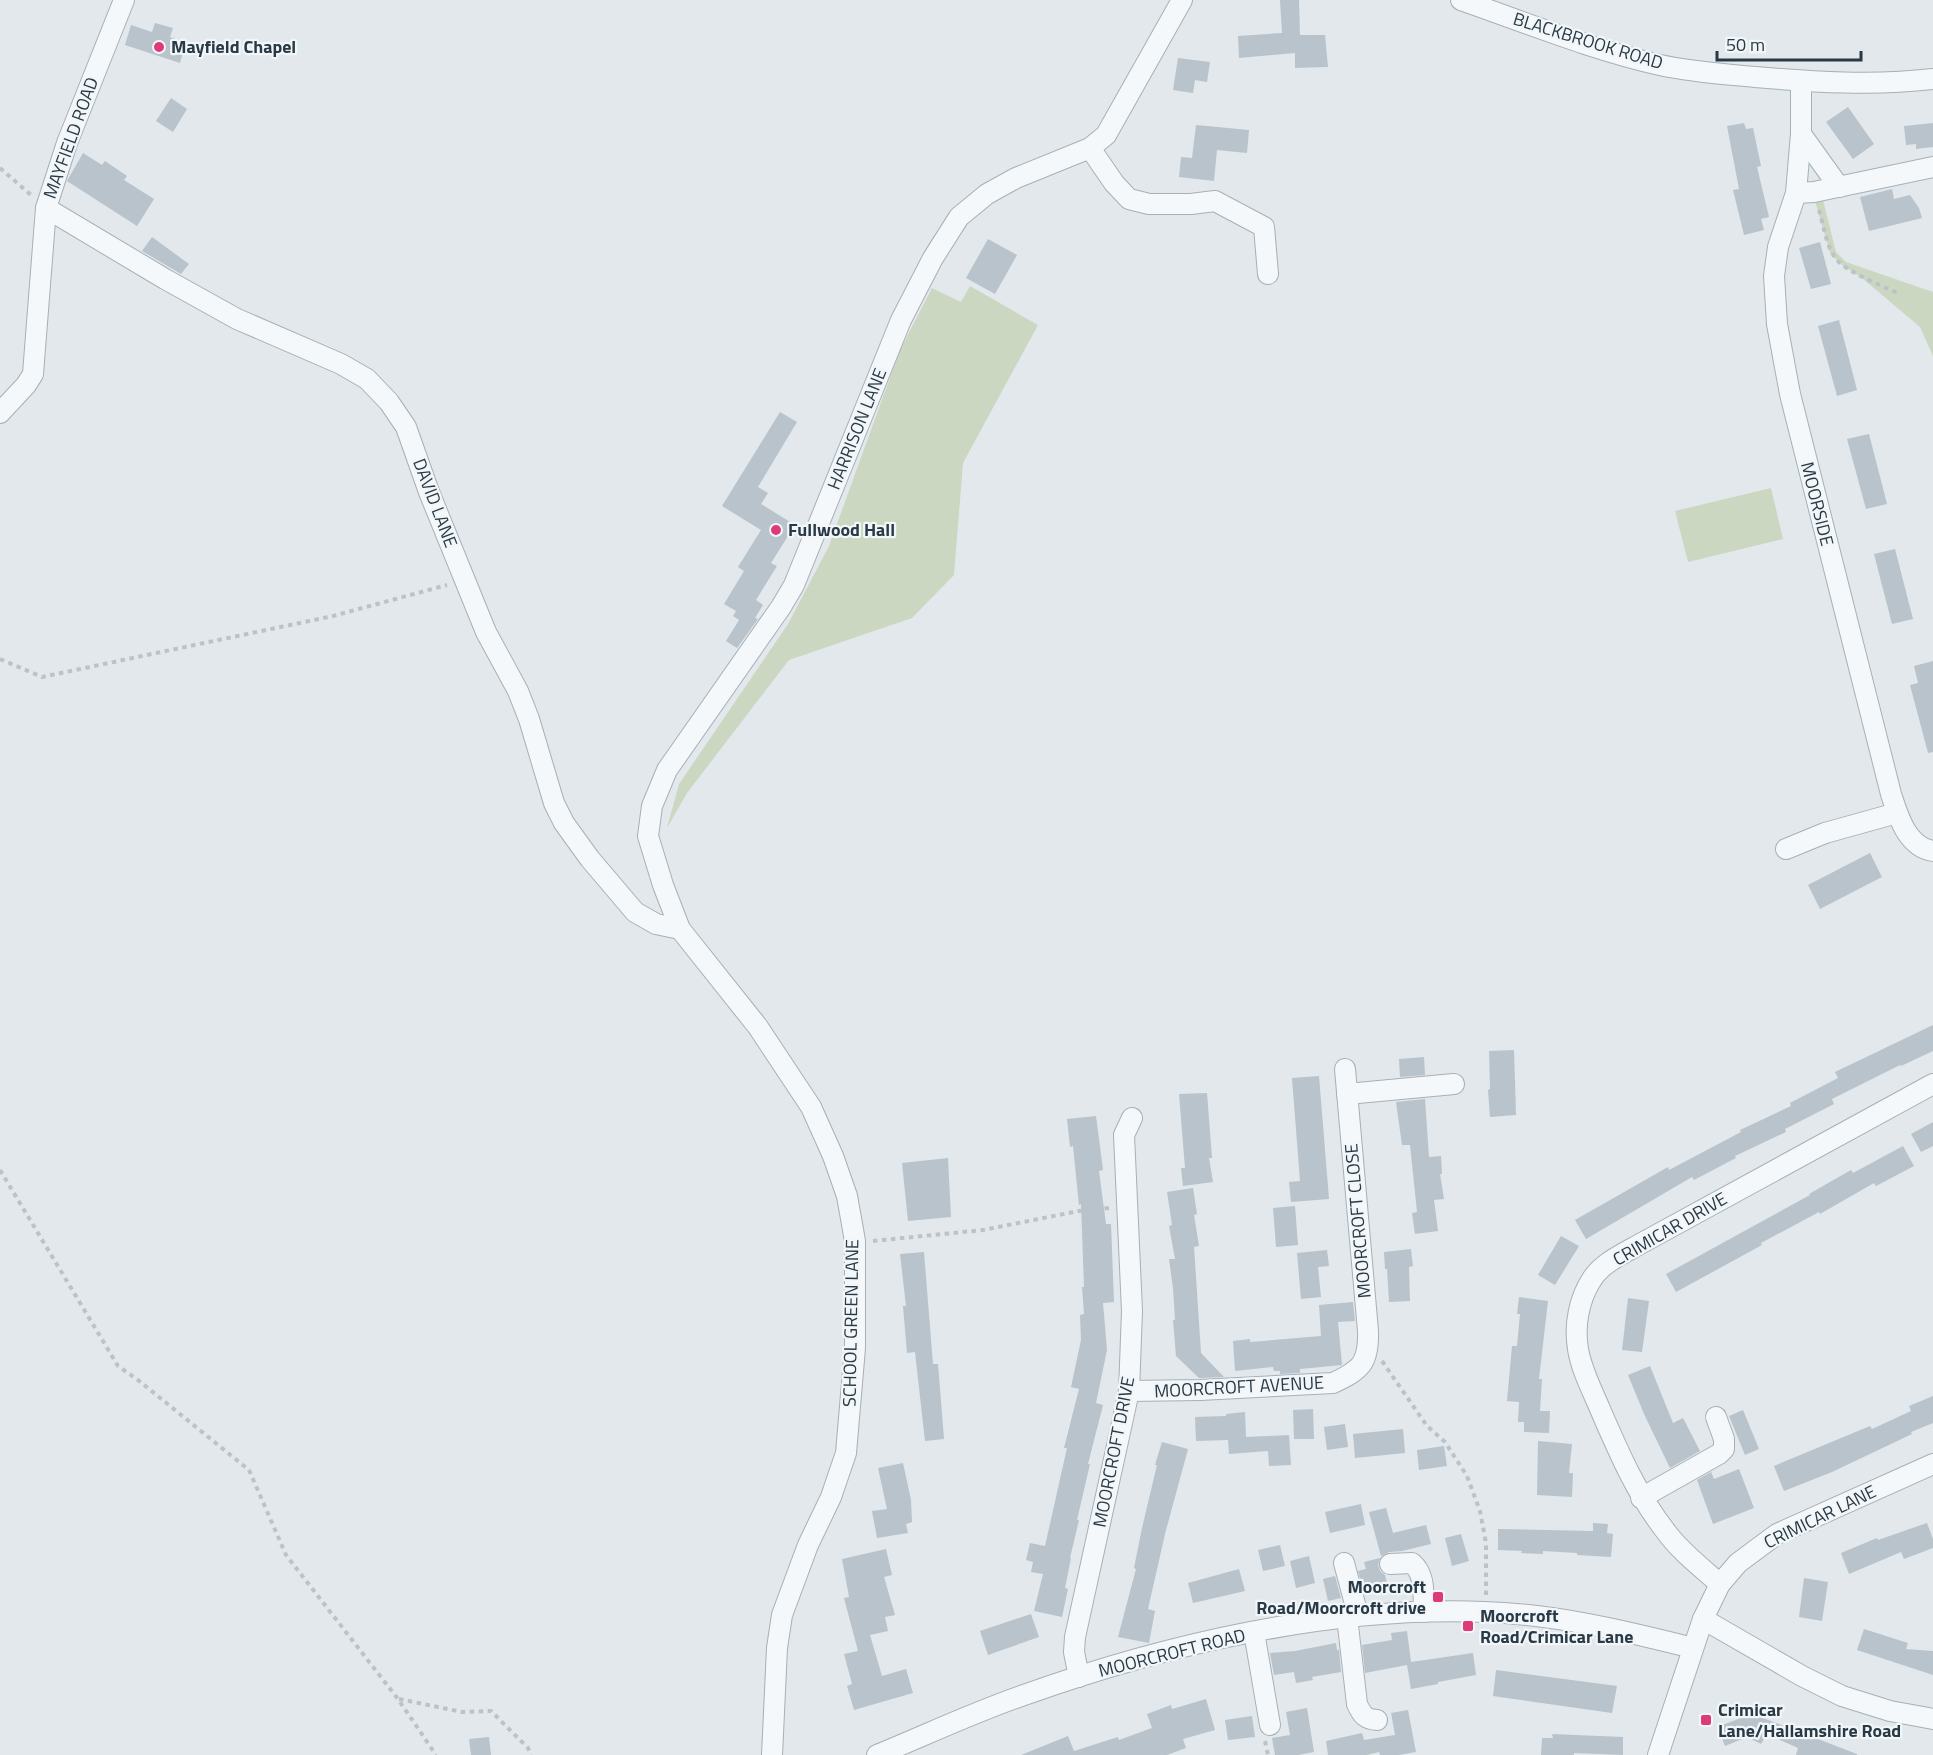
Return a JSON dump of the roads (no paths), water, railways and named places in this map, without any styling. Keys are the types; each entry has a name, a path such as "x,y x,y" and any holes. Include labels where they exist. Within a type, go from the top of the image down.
{"street":[{"name":"MAYFIELD ROAD","path":"0,414 33,374 46,208 67,143 124,0"},
{"name":"HARRISON LANE","path":"680,929 648,836 652,806 667,770 794,585 901,320 933,258 959,217 987,194 1016,178 1090,148 1106,135 1182,0"},
{"name":"BLACKBROOK ROAD","path":"1461,0 1609,51 1661,66 1713,74 1801,81 1867,83 1933,79"},
{"name":"MOORSIDE","path":"1801,81 1801,134 1805,192 1778,247 1774,276 1777,324 1790,394 1897,813 1911,839 1926,850 1933,851"},
{"path":"1801,134 1839,187"},
{"path":"1090,148 1114,183 1129,199 1149,204 1191,204 1215,201 1264,227 1268,274"},
{"path":"1805,192 1933,167"},
{"name":"DAVID LANE","path":"46,208 237,319 341,363 367,379 389,402 406,427 486,632 518,691 529,719 554,803 564,823 590,859 635,912 656,924 680,929"},
{"path":"1786,849 1825,833 1897,813"},
{"name":"SCHOOL GREEN LANE","path":"680,929 758,1027 811,1107 833,1156 847,1196 855,1241 855,1348 846,1453 831,1497 808,1545 782,1615 777,1647 772,1755"},
{"name":"MOORCROFT CLOSE","path":"1345,1069 1368,1348"},
{"path":"1347,1094 1454,1084"},
{"name":"CRIMICAR DRIVE","path":"1720,1584 1668,1536 1641,1498 1620,1456 1596,1401 1578,1350 1577,1323 1582,1298 1593,1277 1611,1262 1640,1244 1933,1084"},
{"name":"MOORCROFT DRIVE","path":"1078,1677 1074,1652 1075,1637 1129,1391 1132,1311 1124,1136 1132,1118"},
{"name":"MOORCROFT AVENUE","path":"1129,1391 1333,1383 1351,1374 1363,1364 1368,1348"},
{"path":"1641,1498 1724,1449 1724,1439 1716,1417"},
{"name":"CRIMICAR LANE","path":"1658,1755 1703,1619 1720,1584 1738,1563 1777,1534 1933,1464"},
{"path":"1344,1563 1352,1616 1357,1704 1361,1714 1368,1719 1377,1720"},
{"path":"1390,1564 1412,1563 1418,1569 1422,1580 1424,1612"},
{"name":"MOORCROFT ROAD","path":"877,1755 1022,1695 1078,1677 1167,1651 1254,1632 1352,1616 1424,1612 1486,1612 1551,1618 1617,1629 1693,1648"},
{"path":"1703,1619 1802,1676 1842,1696 1890,1711 1933,1719"},
{"path":"1254,1632 1270,1725"}],"place":[{"name":"Mayfield Chapel","path":"159,47"},
{"name":"Fullwood Hall","path":"776,530"},
{"name":"Moorcroft Road/Moorcroft drive","path":"1438,1597"},
{"name":"Moorcroft Road/Crimicar Lane","path":"1468,1626"},
{"name":"Crimicar Lane/Hallamshire Road","path":"1706,1720"}]}
